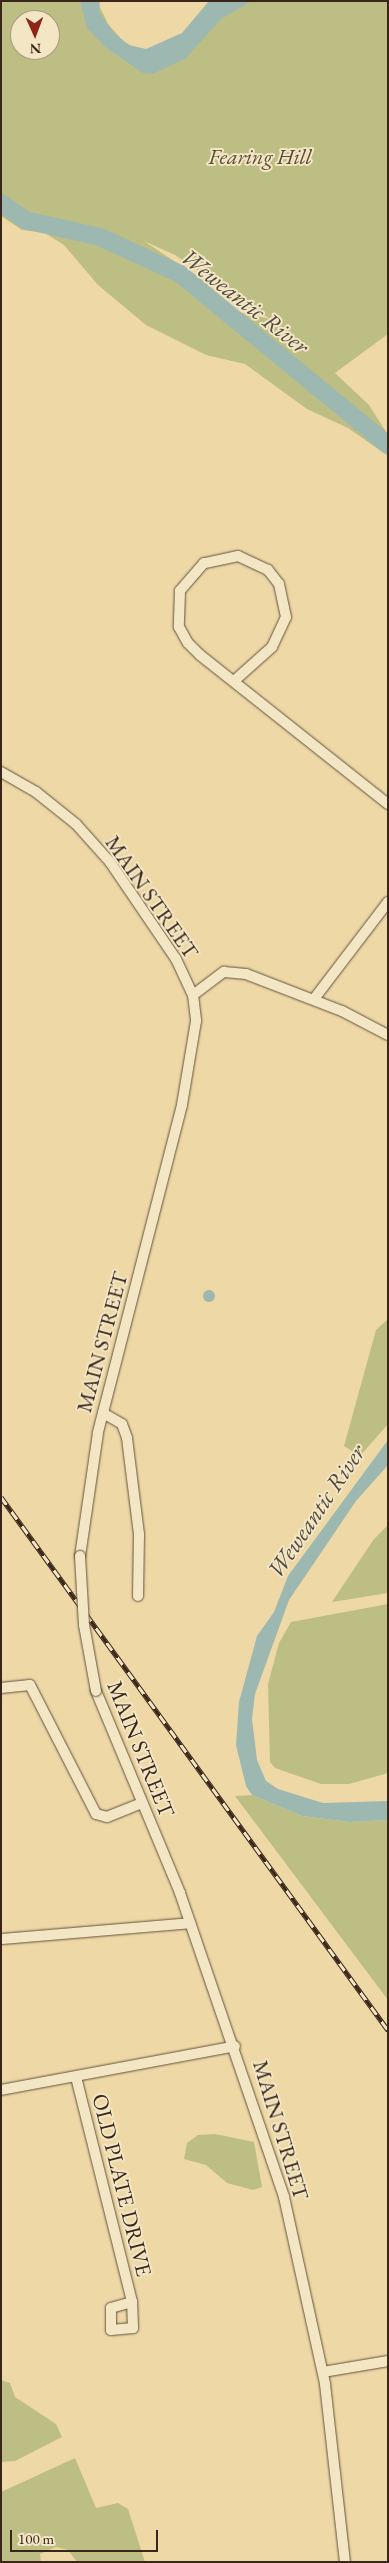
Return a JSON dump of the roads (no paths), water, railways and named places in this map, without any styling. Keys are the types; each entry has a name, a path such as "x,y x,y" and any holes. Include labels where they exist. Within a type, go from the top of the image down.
{"street":[{"path":"234,681 272,647 286,617 285,600 274,577 254,561 238,556 219,557 192,572 180,590 176,608 188,644 234,681 388,804"},
{"name":"MAIN STREET","path":"1,772 36,792 76,824 110,862 176,959 193,995 195,1043 182,1105 103,1413 80,1556 87,1646 96,1691 190,1923 235,2046 284,2197 323,2372 345,2562"},
{"path":"314,999 388,902"},
{"path":"193,995 224,972 246,974 314,999 388,1035"},
{"path":"103,1413 122,1424 127,1438 139,1534 138,1596"},
{"path":"1,1688 30,1685 96,1814 107,1817 142,1803"},
{"path":"1,1939 190,1923"},
{"path":"1,2090 235,2046"},
{"name":"OLD PLATE DRIVE","path":"76,2077 132,2302"},
{"path":"323,2372 388,2360"}],"water":[{"path":"80,1 100,1 99,12 115,34 129,45 146,49 182,33 209,1 252,1 221,19 185,59 152,74 143,73 105,47 87,28"},
{"path":"211,1290 214,1291 214,1301 207,1302 204,1301 203,1294 204,1291"},
{"path":"388,1440 388,1465 356,1501 289,1600 255,1694 252,1719 257,1760 266,1781 278,1789 323,1803 388,1801 388,1820 349,1822 302,1816 252,1795 246,1786 236,1745 239,1702 257,1636 274,1612 288,1576"}],"waterway":[{"name":"Weweantic River","path":"1,203 25,220 100,237 180,274 388,445"}],"railway":[{"path":"1,1497 388,2030"}],"park label":[{"name":"Fearing Hill","path":"260,157"}]}
